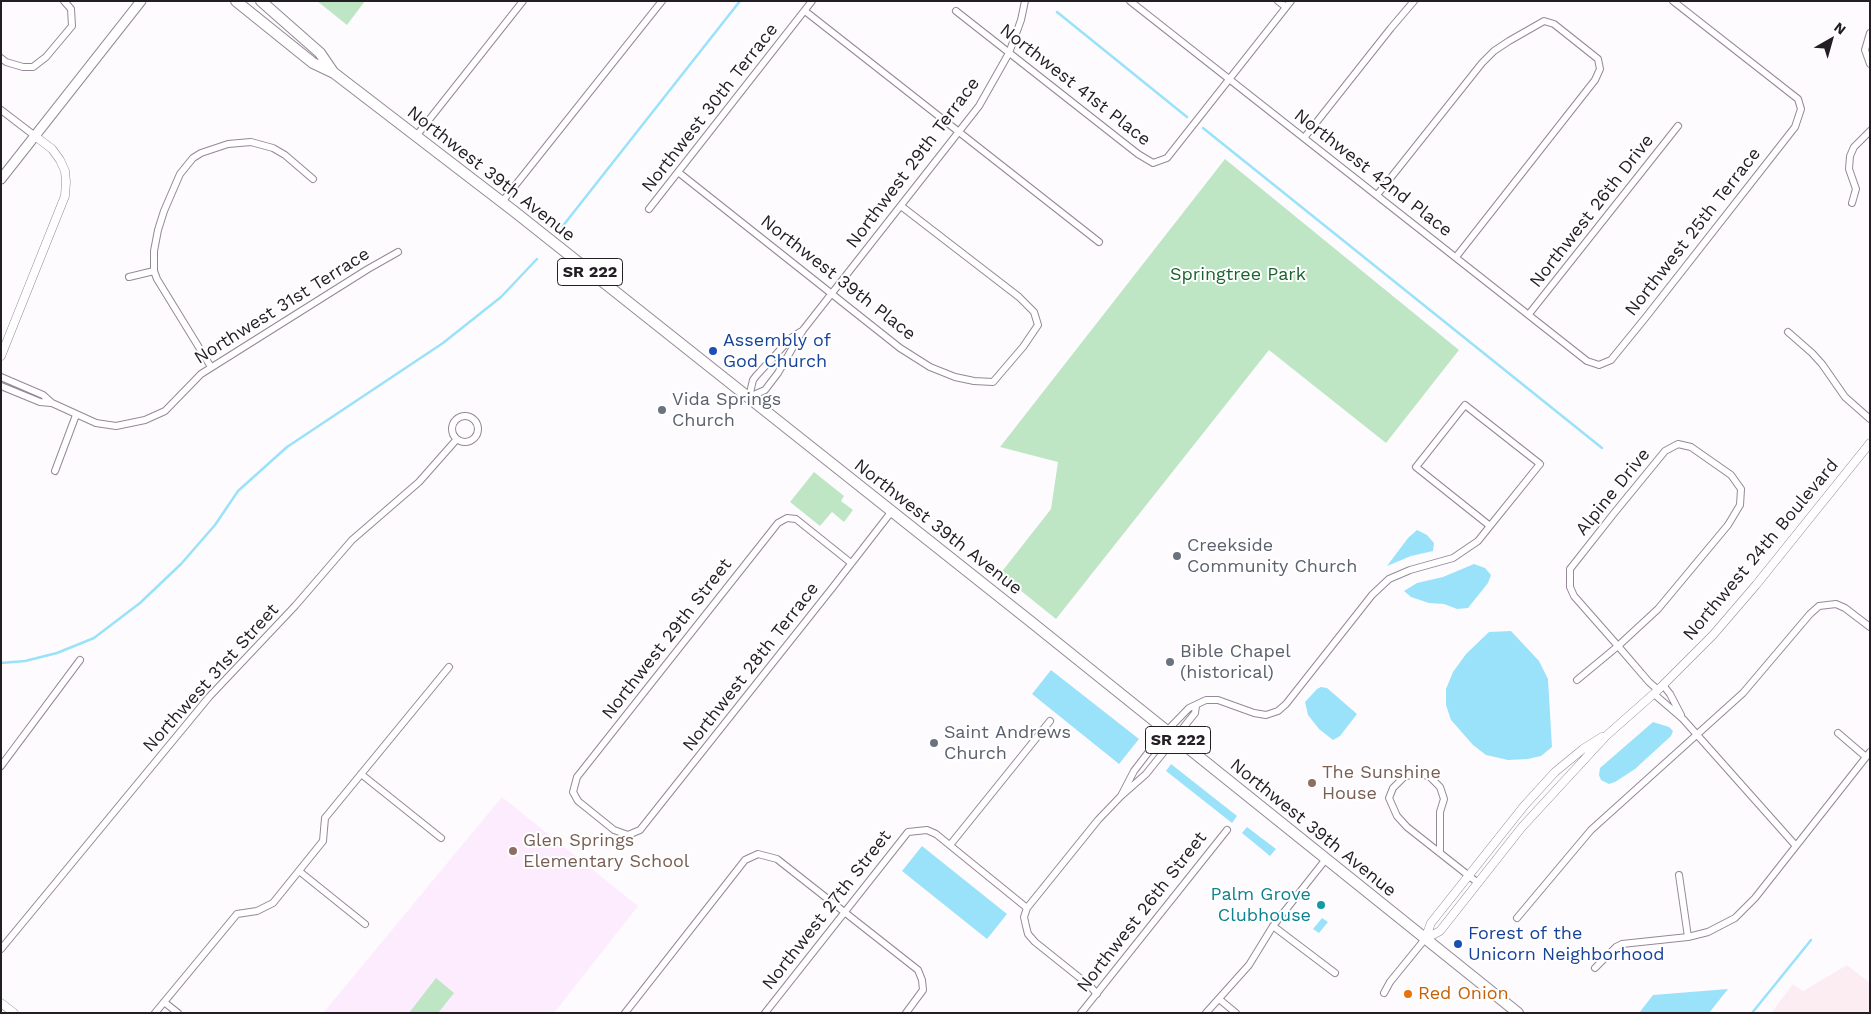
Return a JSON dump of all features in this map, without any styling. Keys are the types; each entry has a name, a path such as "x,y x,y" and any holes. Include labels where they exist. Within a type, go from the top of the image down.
{"main road":[{"path":"1,179 141,1"},
{"name":"Northwest 39th Avenue","path":"236,1 313,63 334,72 502,202 892,511 1518,1013"},
{"name":"Northwest 39th Avenue","path":"261,1 320,53 334,72"}],"street":[{"path":"1,58 6,62 23,67 33,67 46,57 72,26 71,9 64,1"},
{"path":"416,135 523,1"},
{"path":"502,202 662,1"},
{"name":"Northwest 30th Terrace","path":"649,209 812,1"},
{"name":"Northwest 29th Terrace","path":"748,398 765,390 778,374 803,330 958,133 989,90 1009,53 1021,20 1025,1"},
{"name":"Northwest 42nd Place","path":"1130,1 1587,361 1599,365"},
{"path":"1278,1 1286,8"},
{"path":"1229,79 1291,1"},
{"path":"1304,138 1414,1"},
{"name":"Northwest 25th Terrace","path":"1599,365 1611,360 1646,318 1795,127 1801,110 1798,99 1673,1"},
{"path":"804,11 1099,242"},
{"name":"Northwest 41st Place","path":"956,11 1138,154 1153,163 1167,158 1229,79"},
{"path":"1378,196 1482,63 1508,41 1544,21 1554,24 1598,59 1600,69 1595,80 1456,257"},
{"path":"1870,33 1865,50 1870,64"},
{"path":"1,110 52,149 60,160 66,182 65,196 1,356"},
{"name":"Northwest 26th Drive","path":"1529,314 1678,126"},
{"path":"1852,203 1856,189 1849,169 1850,156 1854,147 1870,131"},
{"path":"211,367 157,279 154,271 154,250 158,230 180,174 186,165 201,153 234,143 251,142 261,144 285,155 313,179"},
{"name":"Northwest 39th Place","path":"678,172 900,348 930,367 955,377 992,382 1023,347 1038,325 1034,312 1019,297 901,206"},
{"name":"Northwest 31st Terrace","path":"1,378 43,395 52,403 76,415 96,422 116,426 145,420 165,411 201,374 211,367 398,252"},
{"path":"129,277 154,271"},
{"name":"Northwest 29th Terrace","path":"748,398 752,380 792,338 803,330"},
{"path":"1788,332 1812,352 1845,397 1870,419"},
{"name":"Northwest 31st Terrace","path":"1,386 40,402 52,403"},
{"path":"1097,994 1090,986 1034,942 1028,934 1024,917 1027,908 1098,820 1120,796 1146,774 1189,708 1206,700 1218,700 1254,713 1266,715 1278,711 1286,704 1372,595 1389,578 1453,558 1478,541 1540,464 1465,405 1416,467 1490,526"},
{"path":"55,471 76,415"},
{"path":"467,416 475,420 478,432 473,440 465,442 457,439 452,432 455,420 458,417 467,416"},
{"name":"Northwest 31st Street","path":"1,950 209,697 295,606 347,546 419,482 457,439"},
{"name":"Northwest 24th Boulevard","path":"1425,939 1440,931 1537,809 1606,736 1658,690 1713,635 1756,585 1870,442"},
{"name":"Alpine Drive","path":"1618,646 1658,609 1728,525 1740,505 1741,489 1731,475 1691,447 1678,444 1665,451 1570,569 1570,587 1574,596 1649,682 1658,690"},
{"name":"Northwest 28th Terrace","path":"628,835 640,830 892,511"},
{"name":"Northwest 29th Street","path":"628,835 614,830 578,801 572,792 578,777 778,523 787,518 796,519 851,563"},
{"path":"1517,918 1591,830 1743,693 1810,614 1819,606 1829,604 1842,606 1870,627"},
{"path":"1577,680 1618,646"},
{"path":"1,766 80,660"},
{"path":"155,1013 237,914 257,911 273,903 323,841 326,818 449,667"},
{"path":"1658,690 1796,846"},
{"path":"1658,690 1670,694 1683,719"},
{"path":"1120,796 1134,771 1195,713 1196,706"},
{"path":"1027,908 950,846 1050,721"},
{"path":"1594,968 1616,946 1688,937 1708,932 1734,918 1748,906 1868,755 1838,733"},
{"name":"Northwest 24th Boulevard","path":"1384,993 1390,982 1425,939 1431,923 1511,821 1548,780 1583,749 1606,736"},
{"path":"361,774 441,838"},
{"path":"1440,853 1440,820 1444,799 1440,787 1429,776 1419,774 1405,776 1393,788 1390,798 1392,809 1407,827 1478,883"},
{"name":"Northwest 27th Street","path":"766,1013 901,838 908,832 927,830 950,846"},
{"name":"Northwest 26th Street","path":"1081,1013 1227,830"},
{"path":"625,1013 745,860 758,854 777,860 918,970 923,990 906,1013"},
{"path":"1206,1013 1249,965 1273,926 1326,858"},
{"path":"298,871 365,924"},
{"path":"1679,875 1688,937"},
{"path":"1273,926 1335,973"},
{"path":"1218,999 1236,1013"},
{"path":"164,1002 178,1013"},
{"path":"1,1003 14,1013"}],"shaded area":[{"name":"Glen Springs Elementary School","path":"502,797 638,906 554,1013 323,1013"},
{"path":"1847,965 1870,983 1870,1013 1771,1013 1793,984 1803,991"}],"green space":[{"path":"317,1 365,1 347,25"},
{"name":"Springtree Park","path":"1225,159 1459,350 1386,443 1269,350 1056,619 1000,574 1051,509 1058,462 1000,447"},
{"path":"814,472 844,496 841,501 853,510 844,522 832,512 820,526 790,502"},
{"path":"436,978 454,993 438,1013 409,1013"}],"water":[{"path":"1417,530 1427,535 1434,543 1433,551 1411,556 1387,566 1408,538"},
{"path":"1474,564 1485,568 1491,575 1488,583 1468,608 1457,609 1444,604 1429,603 1411,597 1404,591 1417,583 1443,577"},
{"path":"1511,631 1539,661 1548,679 1552,747 1541,756 1528,759 1508,760 1486,755 1473,745 1451,720 1446,705 1446,689 1453,672 1466,654 1489,632"},
{"path":"1051,670 1139,739 1119,764 1032,694"},
{"path":"1321,687 1327,688 1357,714 1340,736 1333,740 1319,729 1308,715 1305,702"},
{"path":"1653,722 1669,727 1673,731 1671,736 1635,769 1615,782 1609,784 1601,780 1599,775 1600,768"},
{"path":"1171,764 1237,816 1232,823 1166,771"},
{"path":"1247,827 1276,849 1270,856 1242,833"},
{"path":"922,846 1007,914 987,939 902,871"},
{"path":"1322,918 1328,922 1319,933 1313,929"},
{"path":"1728,989 1709,1013 1639,1013 1653,995"}],"waterway":[{"path":"562,227 740,1"},
{"path":"1057,12 1187,117"},
{"path":"1203,128 1602,448"},
{"path":"1,663 25,661 57,653 94,638 140,603 181,564 215,525 238,491 287,447 443,343 501,297 537,259"},
{"path":"1752,1013 1811,940"}],"place":[{"name":"Assembly of God Church","path":"713,351"},
{"name":"Vida Springs Church","path":"662,410"},
{"name":"Creekside Community Church","path":"1177,556"},
{"name":"Bible Chapel (historical)","path":"1170,662"},
{"name":"Saint Andrews Church","path":"934,743"},
{"name":"The Sunshine House","path":"1312,783"},
{"name":"Glen Springs Elementary School","path":"513,851"},
{"name":"Palm Grove Clubhouse","path":"1321,905"},
{"name":"Forest of the Unicorn Neighborhood","path":"1458,944"},
{"name":"Red Onion","path":"1408,994"}]}
